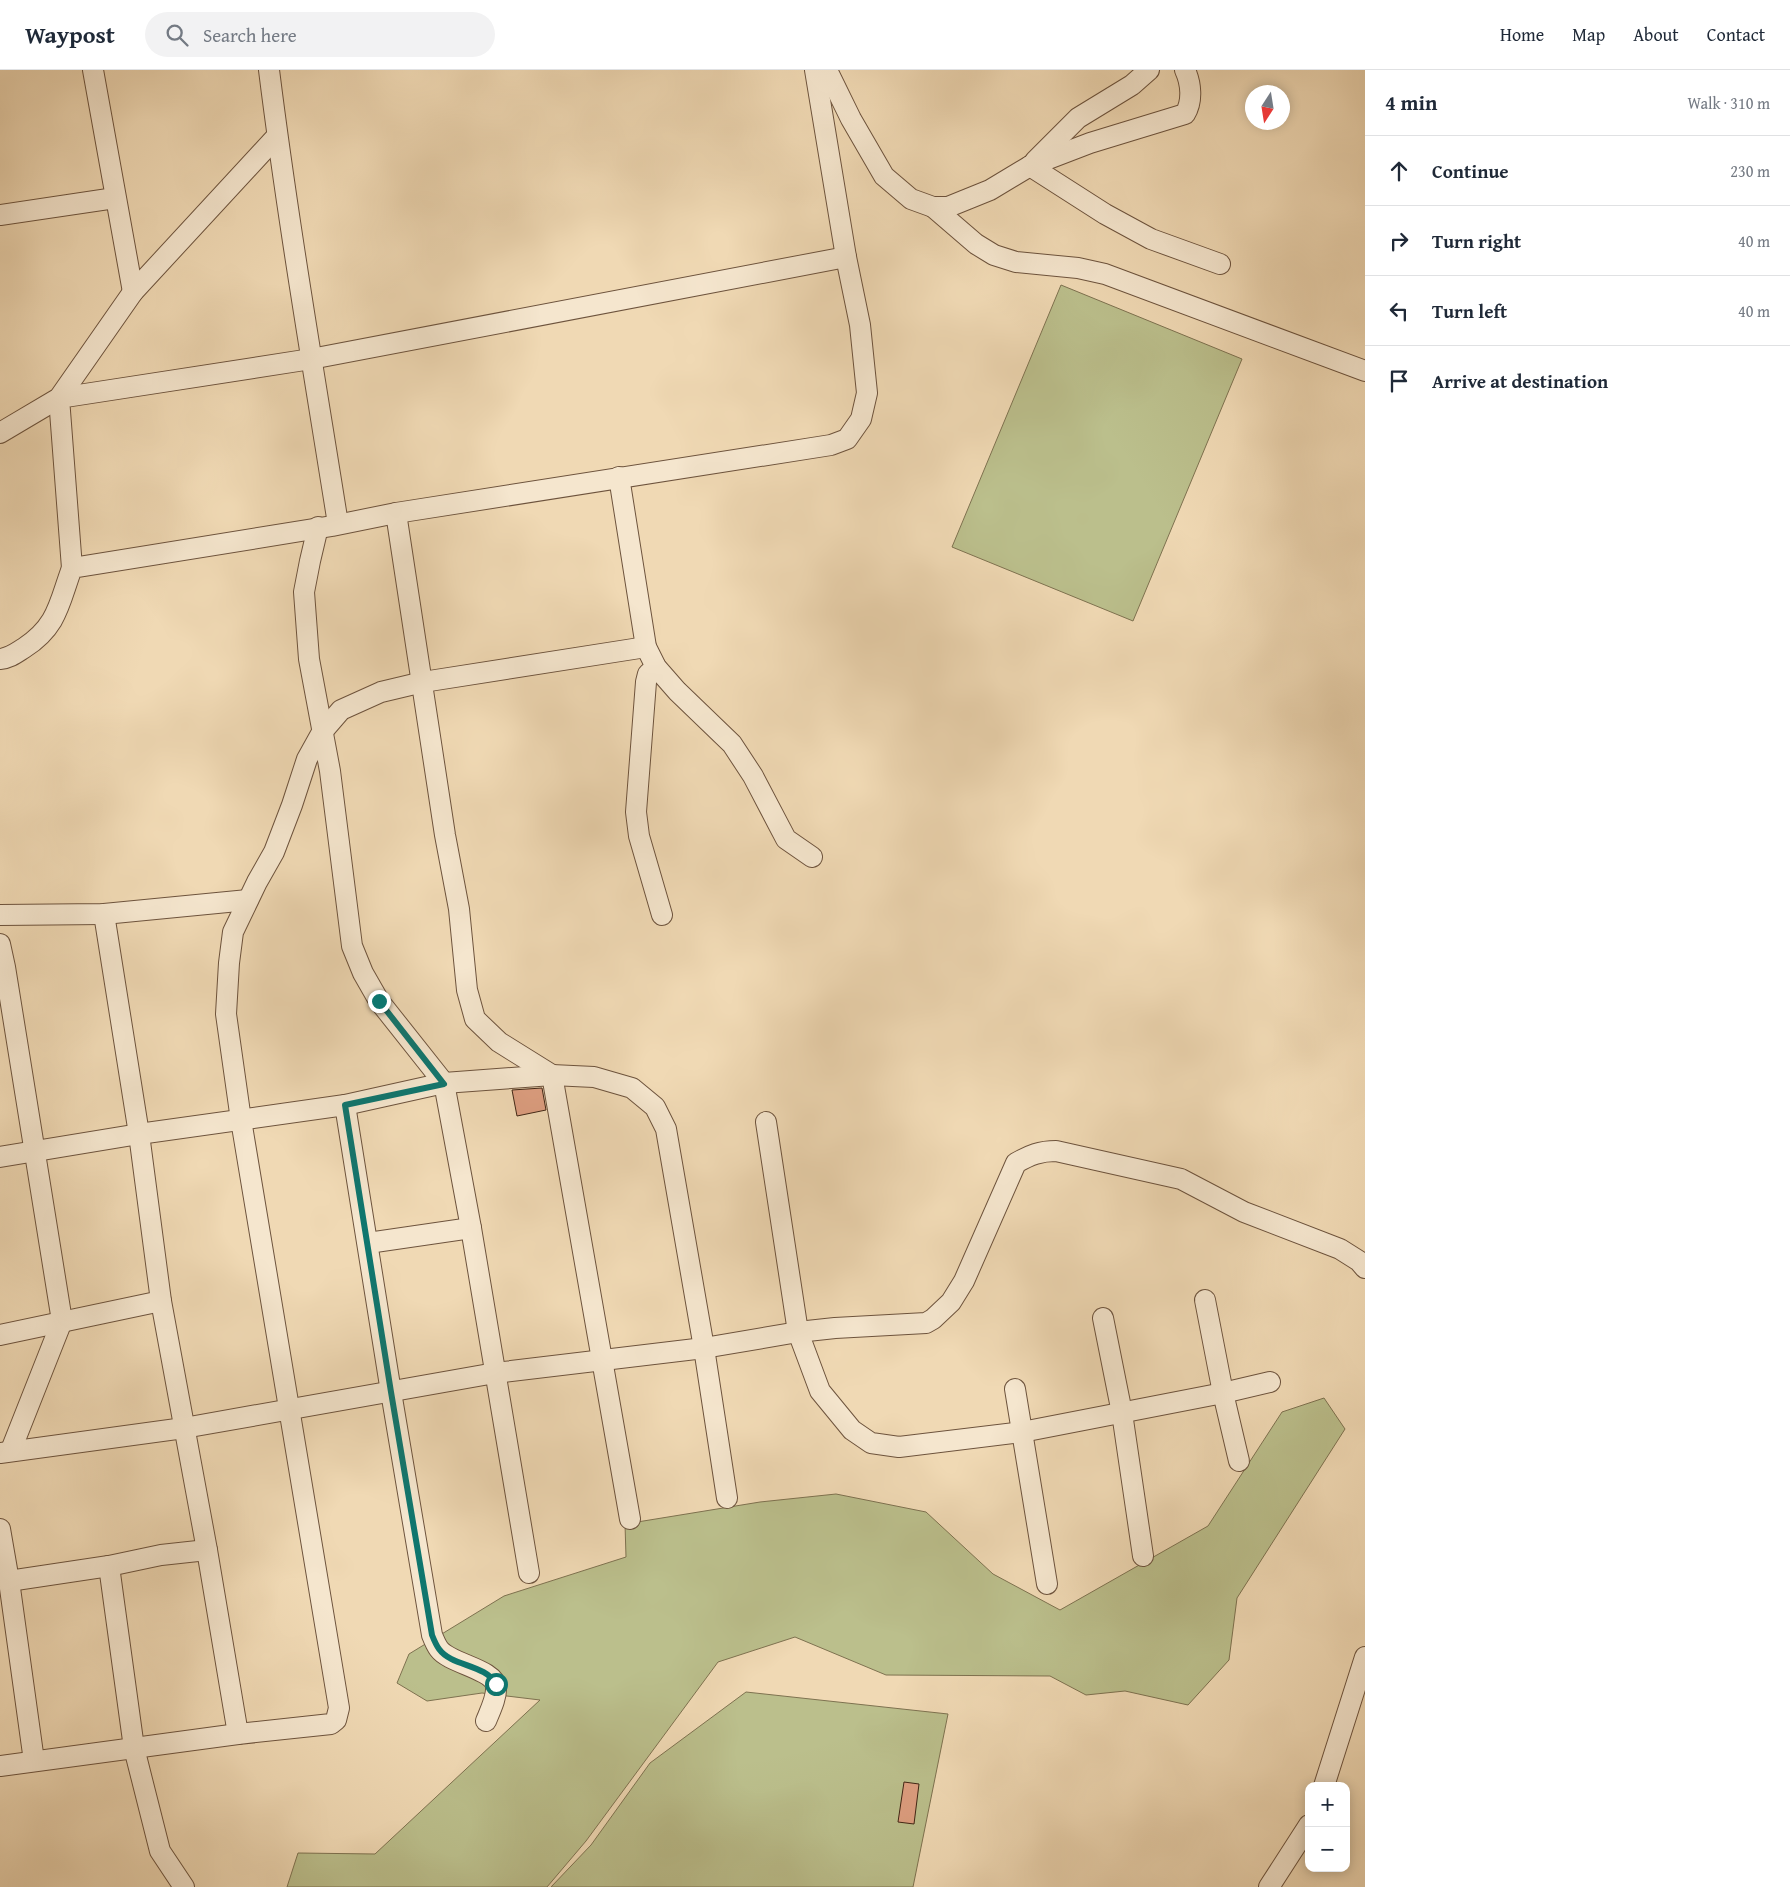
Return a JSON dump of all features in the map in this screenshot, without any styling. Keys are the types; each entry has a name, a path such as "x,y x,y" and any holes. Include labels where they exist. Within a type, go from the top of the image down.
{"street":[{"path":"93,70 133,292"},
{"path":"269,70 311,359 338,524"},
{"path":"72,568 318,528 396,513 831,445 847,439 861,418 867,392 860,325 846,257 815,70"},
{"path":"826,70 851,119 884,176 911,199 933,208 976,244 994,255 1016,262 1078,268 1105,274 1365,371"},
{"path":"1030,166 1078,118 1132,85 1149,70"},
{"path":"933,208 948,207 990,190 1030,166 1090,143 1185,114 1190,102 1189,80 1184,70"},
{"path":"0,659 8,658 38,639 56,616 72,568 59,398 133,292 278,136"},
{"path":"1030,166 1105,214 1151,239 1220,264"},
{"path":"0,215 115,198"},
{"path":"0,433 59,398 311,359 846,257"},
{"path":"619,478 646,647 656,667 677,691 732,744 753,776 786,839 812,857"},
{"path":"396,513 445,835 459,909 467,990 475,1019 499,1042 552,1075 630,1519"},
{"path":"318,528 304,592 309,659 330,771 352,946 363,973 379,1001 444,1084 471,1228 529,1573"},
{"path":"0,1766 238,1734 331,1724 336,1720 339,1714 241,1120 226,1014 233,932 274,852 307,759 322,732 342,710 381,692 423,682 646,647"},
{"path":"656,667 648,674 646,682 636,812 638,836 662,915"},
{"path":"0,915 104,914 248,900"},
{"path":"104,914 139,1134 161,1301 207,1550 238,1734"},
{"path":"0,944 36,1152 62,1321 5,1452"},
{"path":"0,1157 139,1134 345,1105 444,1084 552,1075 594,1077 632,1088 655,1107 666,1129 704,1348 727,1498"},
{"path":"345,1105 432,1635 439,1650 461,1664 477,1669 493,1679 497,1688 486,1720"},
{"path":"766,1122 798,1332 820,1391 852,1430 871,1443 899,1447 1022,1432 1224,1394 1270,1382"},
{"path":"5,1452 184,1428 495,1373 704,1348 798,1332 926,1323 951,1302 964,1281 1016,1163 1029,1155 1042,1151 1056,1151 1181,1179 1244,1212 1340,1249 1359,1261 1365,1268"},
{"path":"368,1243 471,1228"},
{"path":"1205,1300 1239,1461"},
{"path":"0,1334 161,1301"},
{"path":"1103,1318 1122,1413 1143,1556"},
{"path":"1015,1389 1047,1584"},
{"path":"0,1529 34,1761"},
{"path":"9,1582 207,1550"},
{"path":"109,1566 134,1748 160,1851 184,1887"},
{"path":"1325,1782 1365,1657"},
{"path":"1269,1887 1308,1827"}],"green space":[{"path":"1061,285 1242,359 1133,621 952,547"},
{"path":"1324,1398 1345,1429 1237,1598 1229,1660 1188,1705 1125,1691 1086,1695 1050,1676 886,1675 795,1637 718,1662 586,1841 547,1887 287,1887 298,1853 375,1854 540,1700 482,1693 427,1701 397,1683 409,1654 504,1596 626,1557 625,1524 760,1502 836,1494 926,1512 993,1574 1060,1610 1208,1526 1282,1412"},
{"path":"746,1692 948,1714 913,1887 551,1887 591,1845 650,1763"}],"building":[{"path":"542,1088 546,1110 517,1116 512,1090"},
{"path":"904,1782 919,1784 914,1824 898,1822"}],"route":[{"path":"379,1001 444,1084 345,1105 432,1635 439,1650 461,1664 477,1669 493,1679 496,1684"}]}
